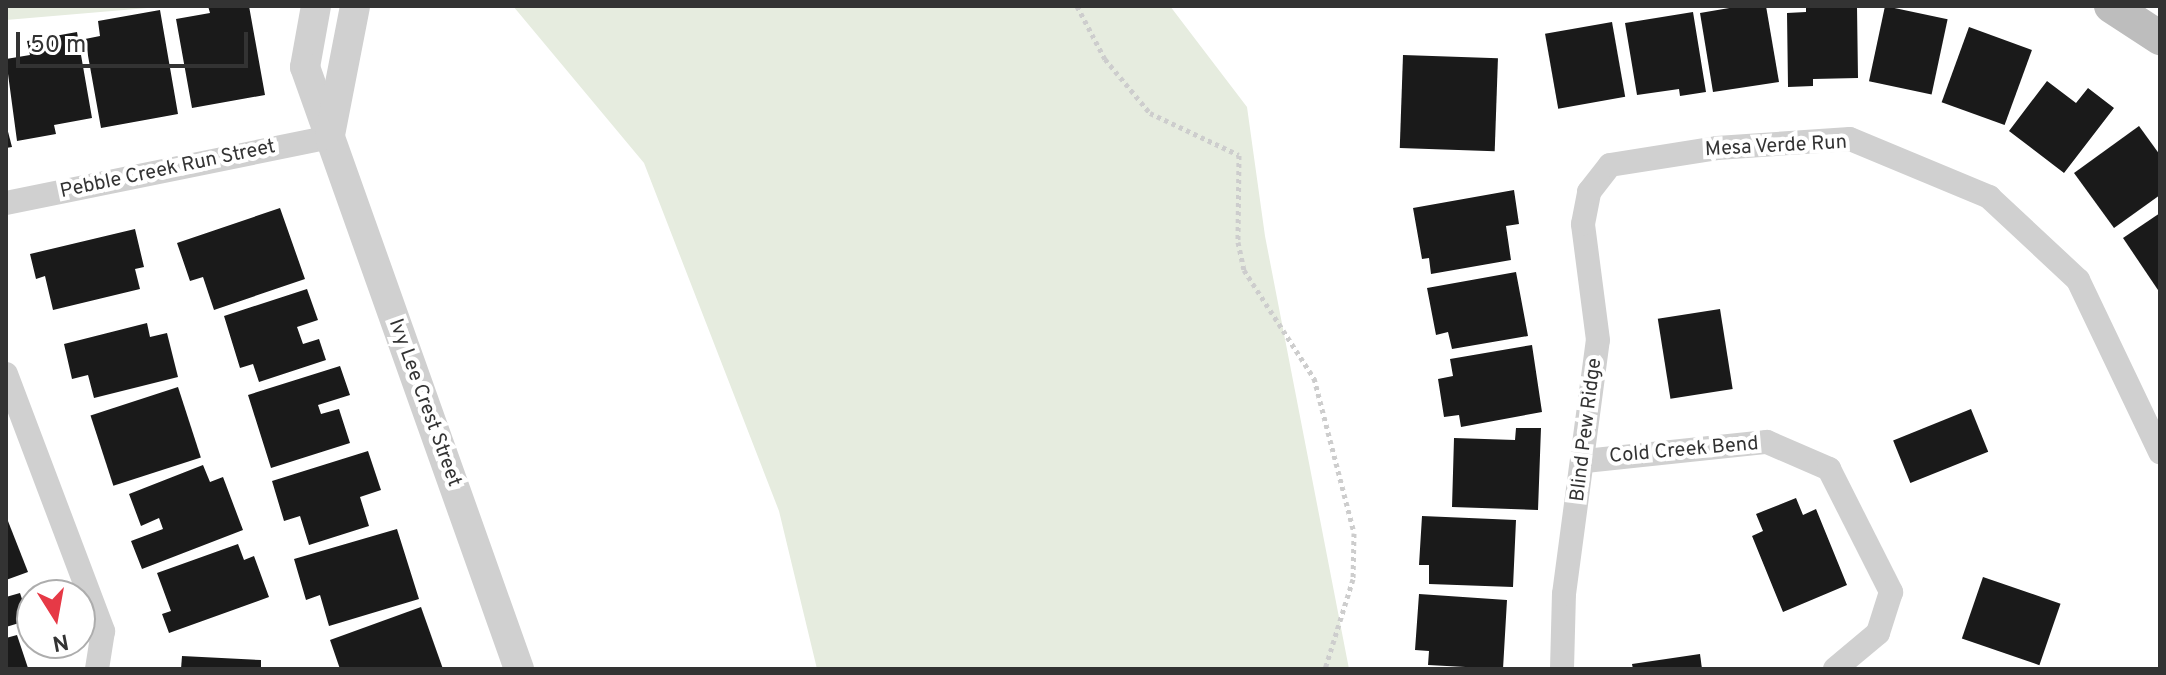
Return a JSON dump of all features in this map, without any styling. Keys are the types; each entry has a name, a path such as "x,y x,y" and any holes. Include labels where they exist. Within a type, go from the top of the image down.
{"main road":[{"path":"2111,6 2160,38"}],"street":[{"name":"Ivy Lee Crest Street","path":"316,6 305,67 519,669"},
{"path":"330,137 355,6"},
{"name":"Pebble Creek Run Street","path":"6,203 330,137"},
{"name":"Mesa Verde Run","path":"1589,192 1610,165 1717,148 1850,139 1989,197 2078,280 2160,452"},
{"name":"Blind Pew Ridge","path":"1562,669 1564,594 1585,461 1598,340 1583,224 1589,192"},
{"path":"6,374 103,631 97,669"},
{"name":"Cold Creek Bend","path":"1585,461 1767,442 1829,469 1891,592 1878,633 1835,669"}],"path":[{"path":"1077,6 1105,59 1150,113 1239,155 1238,242 1244,270 1314,378 1354,533 1353,579 1325,669"}],"shaded area":[{"path":"6,6 171,6 6,20"},
{"path":"513,6 1170,6 1247,107 1265,236 1349,669 817,669 779,511 644,163"}],"building":[{"path":"208,6 249,6 265,95 192,108 176,19 210,13"},
{"path":"1741,6 1766,6 1779,82 1713,92 1700,13"},
{"path":"1806,6 1857,6 1858,78 1813,79 1813,86 1788,87 1787,13 1806,12"},
{"path":"1885,6 1948,19 1932,95 1869,81"},
{"path":"160,10 178,114 101,128 85,39 100,36 98,21"},
{"path":"1693,12 1706,92 1680,96 1679,89 1637,95 1625,23"},
{"path":"1612,22 1625,97 1558,109 1545,34"},
{"path":"1969,27 2032,50 2005,125 1942,102"},
{"path":"77,32 92,118 54,125 56,134 17,141 6,59 30,55 27,41"},
{"path":"1403,55 1498,58 1495,151 1400,148"},
{"path":"2047,81 2076,103 2088,88 2114,108 2064,173 2009,131"},
{"path":"6,124 12,147 6,148"},
{"path":"2139,126 2160,155 2160,195 2114,228 2074,173"},
{"path":"1514,190 1519,224 1506,226 1511,260 1431,274 1429,258 1422,259 1413,208"},
{"path":"280,208 305,279 214,310 203,277 190,281 177,243"},
{"path":"2160,213 2160,293 2123,238"},
{"path":"135,229 144,267 135,269 140,289 53,310 45,276 36,279 30,254"},
{"path":"1516,272 1528,336 1452,349 1448,332 1436,335 1427,288"},
{"path":"307,289 318,320 297,327 303,344 319,339 326,360 259,382 253,364 240,368 224,316"},
{"path":"1720,309 1733,389 1670,399 1658,319"},
{"path":"147,323 150,337 167,333 178,377 94,398 88,375 72,379 64,344"},
{"path":"1532,345 1542,412 1461,427 1459,415 1444,417 1438,379 1453,376 1450,359"},
{"path":"340,366 350,395 318,405 321,414 339,409 350,443 271,468 248,395"},
{"path":"178,387 201,457 113,486 91,415"},
{"path":"1971,409 1988,452 1910,483 1893,440"},
{"path":"1516,428 1541,428 1538,510 1452,507 1454,438 1515,440"},
{"path":"368,451 381,490 360,497 369,526 309,545 300,516 284,521 272,481"},
{"path":"203,465 210,482 223,477 243,530 142,569 131,541 163,529 159,518 141,526 129,494"},
{"path":"1796,498 1803,515 1816,509 1847,585 1783,612 1752,536 1763,531 1756,514"},
{"path":"6,516 28,572 6,580"},
{"path":"1422,516 1516,520 1513,587 1429,584 1429,565 1419,565"},
{"path":"397,529 419,599 329,626 320,595 306,600 294,559"},
{"path":"238,544 244,560 254,556 269,597 169,633 162,614 171,611 157,573"},
{"path":"1983,577 2061,604 2039,665 1962,638"},
{"path":"16,594 16,624 6,627 6,597"},
{"path":"1419,594 1507,600 1503,669 1428,665 1429,651 1415,650"},
{"path":"421,607 443,669 340,669 330,640"},
{"path":"16,635 16,659 25,659 28,668 6,669 6,638"},
{"path":"1700,654 1702,669 1633,669 1632,664"},
{"path":"182,656 261,660 261,669 181,669"}]}
